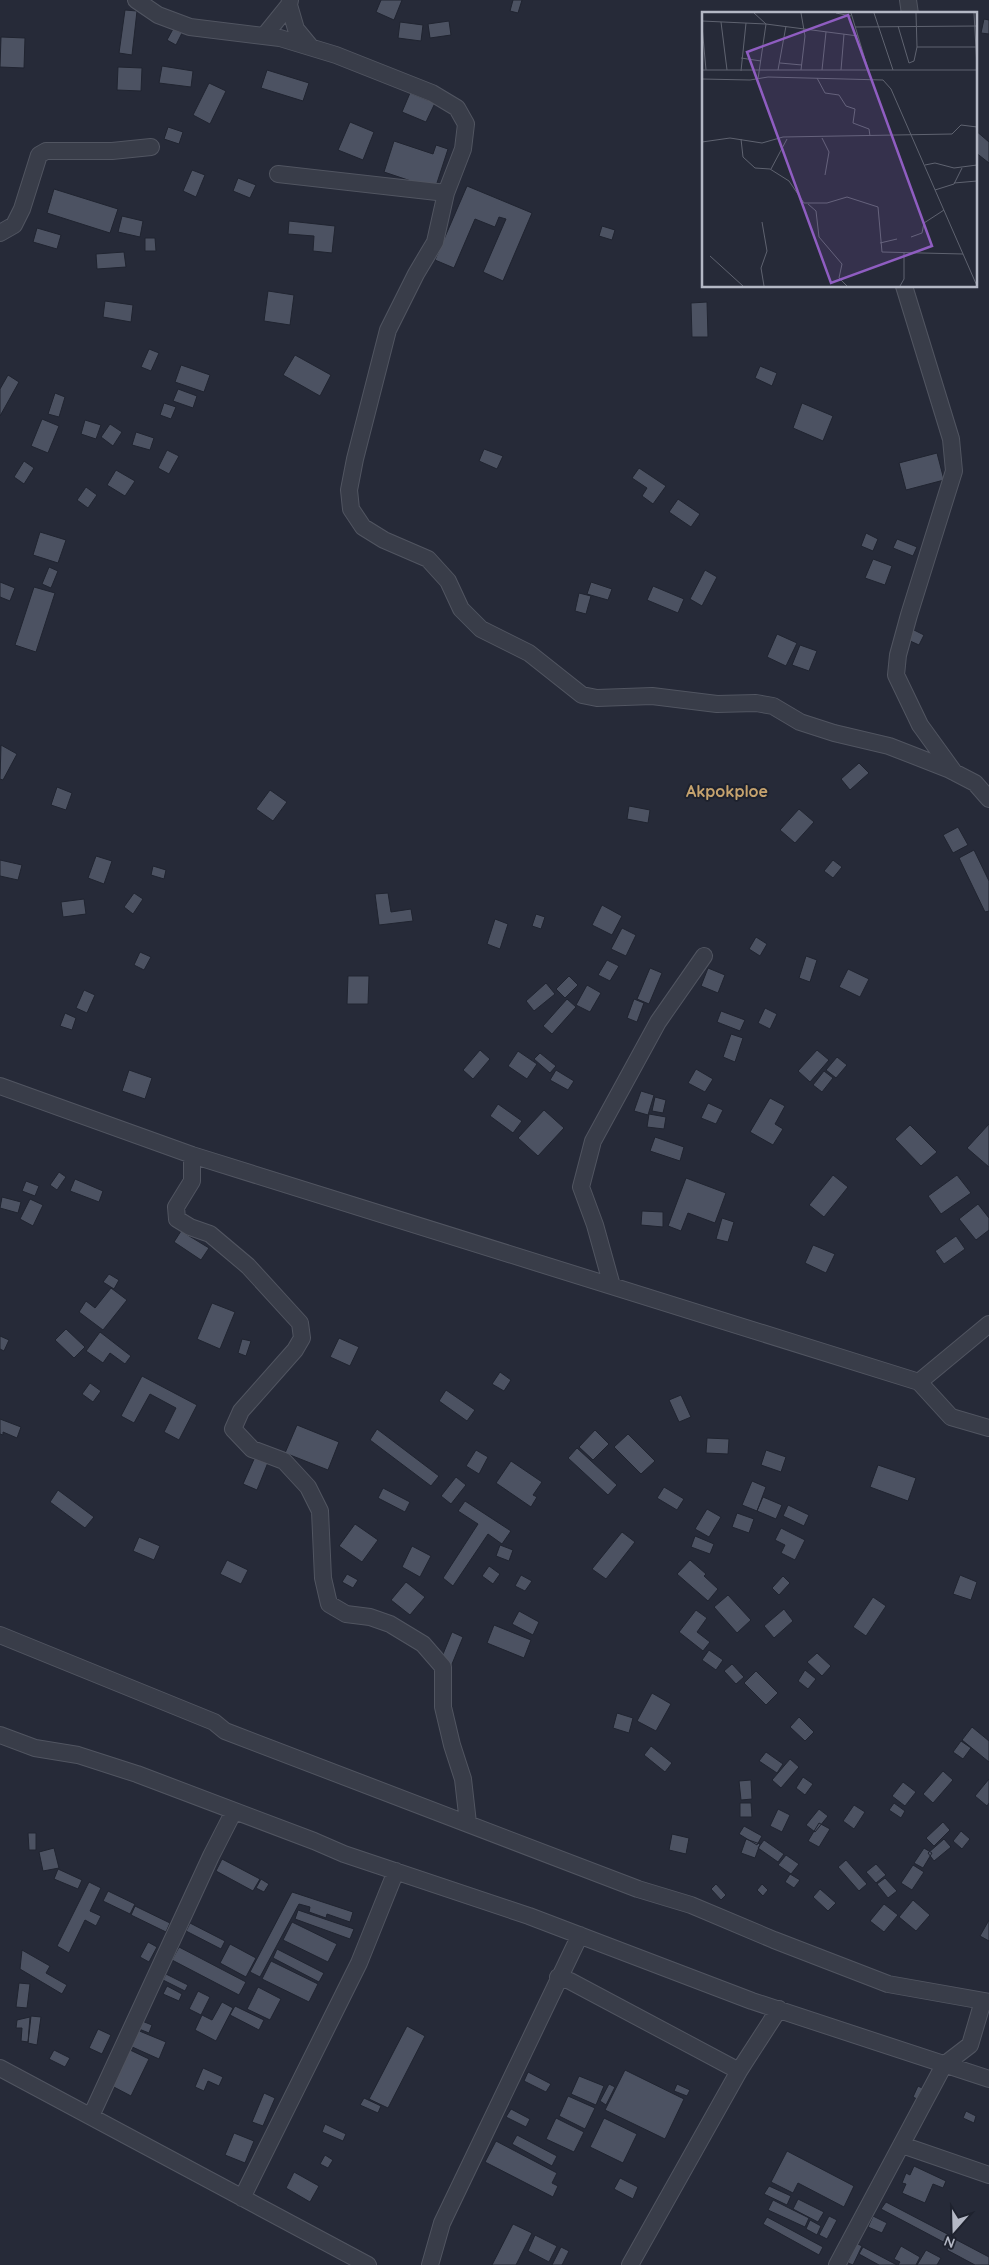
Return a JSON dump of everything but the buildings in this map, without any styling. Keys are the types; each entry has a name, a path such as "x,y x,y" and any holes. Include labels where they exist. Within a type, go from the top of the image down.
{"street":[{"path":"136,0 158,15 190,27 264,36 310,46 432,93 457,108 466,124 463,149 446,193 435,242 416,274 388,330 355,459 349,490 351,509 363,527 384,540 428,559 448,581 461,609 481,629 529,653 582,695 597,698 652,696 717,704 756,703 773,706 800,722 834,733 889,746 954,772 975,782 989,799"},
{"path":"264,36 290,2"},
{"path":"290,2 296,29 310,46"},
{"path":"0,233 14,225 22,209 39,155 46,151 112,151 151,147"},
{"path":"278,174 446,193"},
{"path":"905,288 952,439 954,471 908,615 898,656 896,675 920,725 954,772"},
{"path":"612,1286 595,1225 581,1187 593,1141 658,1022 704,956"},
{"path":"0,1086 192,1156 919,1382 951,1417 989,1428"},
{"path":"192,1156 192,1181 176,1207 177,1219 190,1227 210,1234 248,1266 300,1322 302,1338 295,1350 241,1411 234,1428 252,1449 284,1461 308,1486 320,1511 323,1578 329,1604 346,1614 370,1617 390,1624 423,1644 443,1667 443,1707 463,1779 468,1823"},
{"path":"919,1382 989,1324"},
{"path":"0,1635 214,1722 225,1731 638,1889 691,1905 774,1940 888,1984 986,2002 970,2045 944,2065 837,2265"},
{"path":"0,1735 35,1748 78,1755 128,1772 314,1841 344,1854 580,1935 779,2009 989,2080"},
{"path":"91,2116 211,1856 234,1811"},
{"path":"242,2198 359,1963 396,1872"},
{"path":"430,2265 442,2223 580,1935"},
{"path":"558,1978 570,1981 739,2071"},
{"path":"630,2265 739,2071 779,2009"},
{"path":"0,2068 368,2265"},
{"path":"902,2144 989,2175"}],"district":[{"name":"Akpokploe","path":"727,791"}]}
